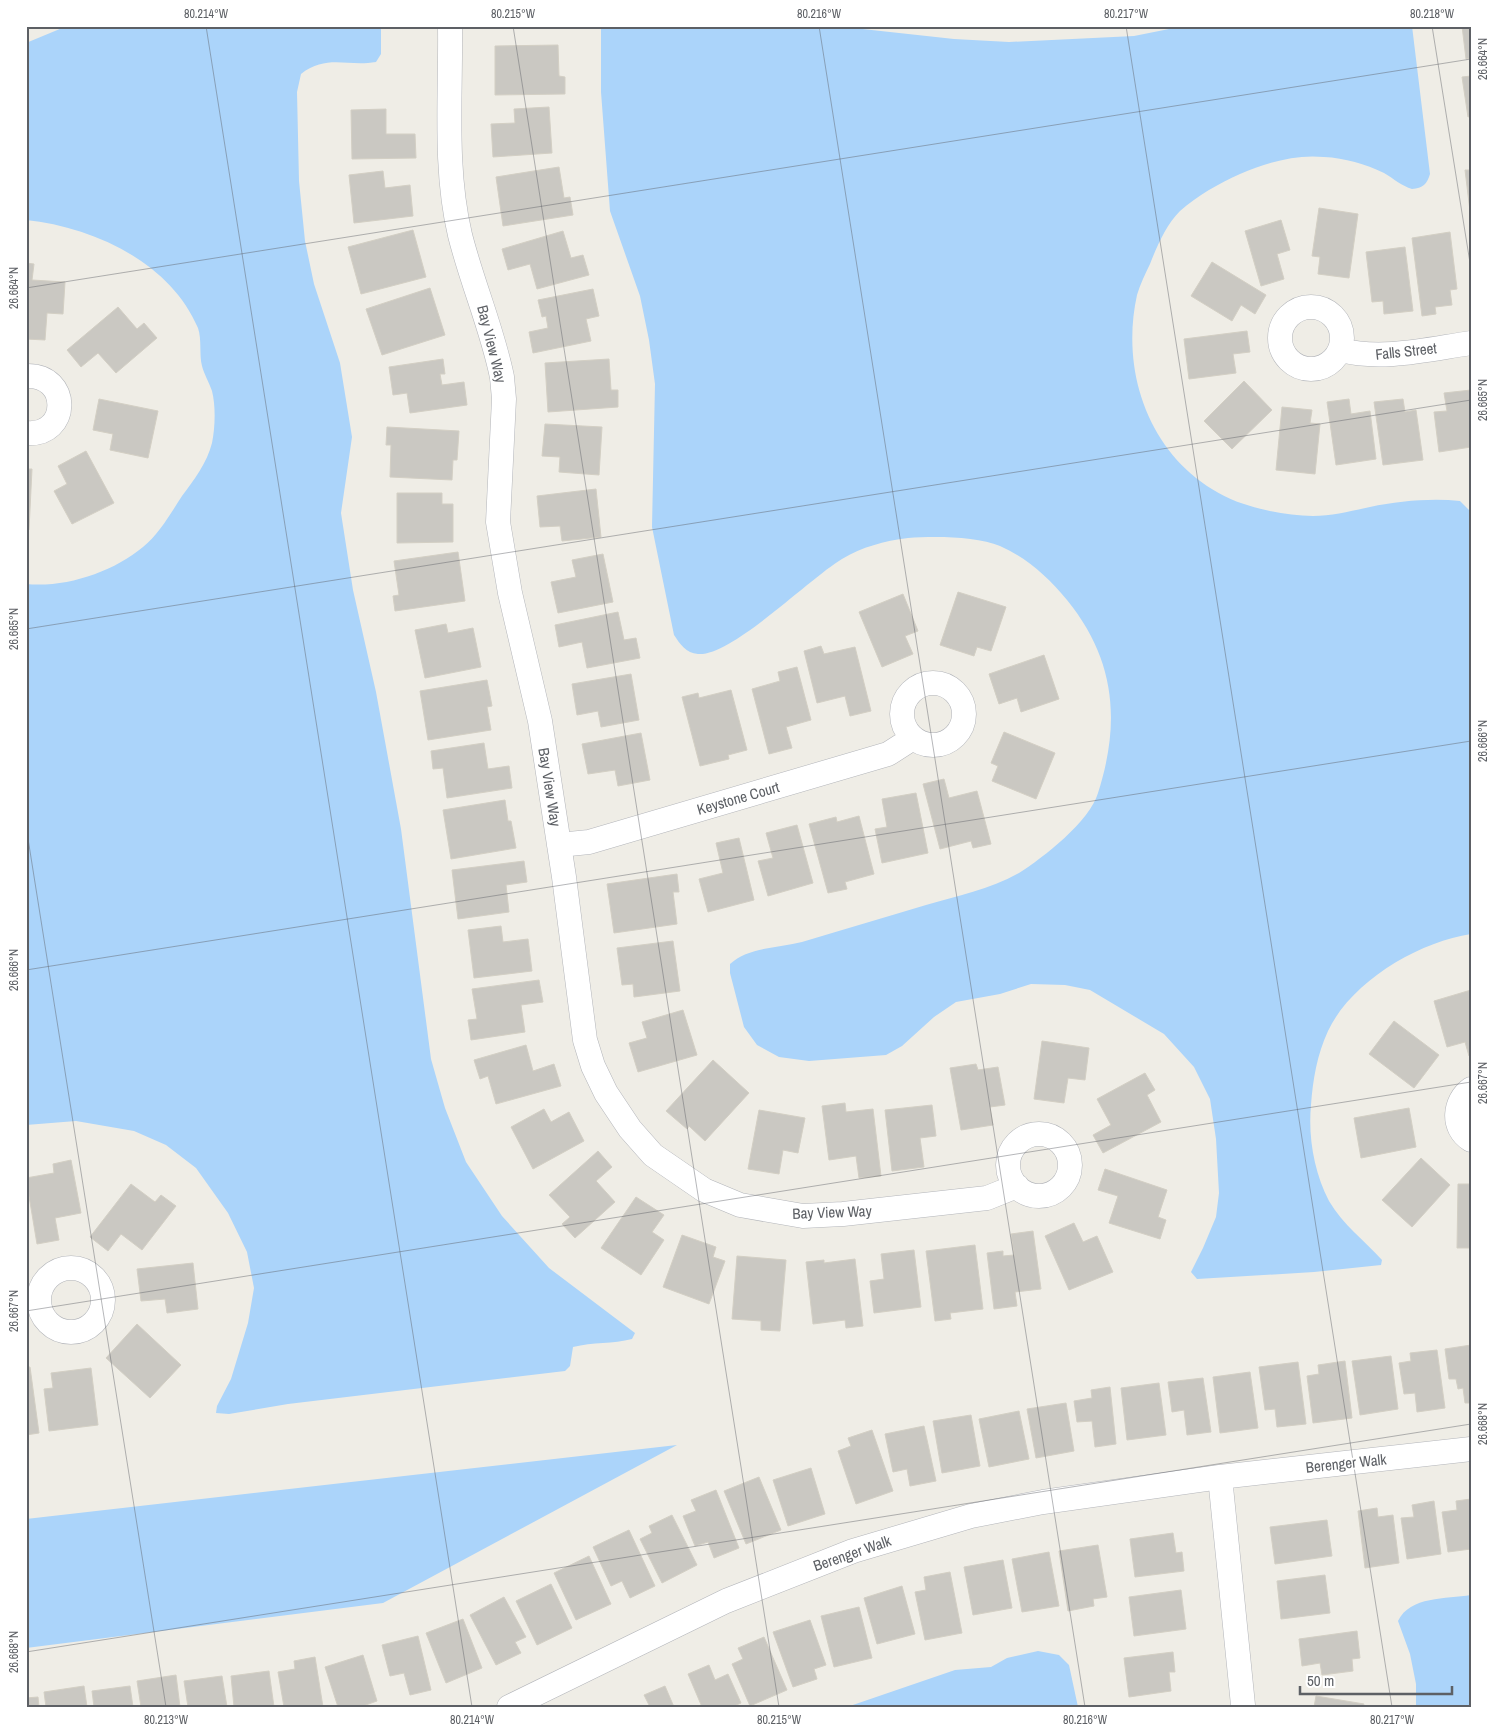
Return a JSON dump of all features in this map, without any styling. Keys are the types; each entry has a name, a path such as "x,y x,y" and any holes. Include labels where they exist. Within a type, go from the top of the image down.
{"street":[{"name":"Bay View Way","path":"450,26 451,166 454,196 460,234 502,377 504,399 498,522 510,592 540,721 585,1040 593,1066 606,1093 630,1129 653,1155 675,1172 704,1190 740,1205 803,1216 843,1214 987,1198 1017,1186"},
{"name":"Falls Street","path":"1341,350 1358,354 1381,355 1471,344"},
{"path":"26,376 42,378 50,383 56,390 60,408 51,425 43,431 26,433"},
{"name":"Keystone Court","path":"559,845 589,842 888,754 913,738"},
{"path":"1471,1089 1464,1094 1458,1105 1457,1117 1460,1129 1471,1140"},
{"name":"Berenger Walk","path":"509,1707 726,1601 852,1551 970,1516 1042,1502 1220,1477 1471,1449"},
{"path":"1220,1477 1243,1705"}],"water":[{"path":"67,26 381,26 381,54 376,62 320,64 301,74 297,92 299,181 305,241 314,284 340,363 352,437 341,513 353,590 376,692 401,829 431,1059 445,1108 466,1162 502,1216 549,1268 635,1333 632,1339 573,1347 570,1366 565,1371 288,1404 229,1414 216,1413 217,1406 231,1379 248,1323 254,1288 247,1252 228,1213 196,1168 166,1145 134,1131 76,1121 26,1125 26,584 41,585 73,581 103,571 131,556 149,542 200,471 212,443 215,411 212,391 202,366 198,328 185,305 169,284 127,252 102,240 51,224 26,220 26,43"},
{"path":"601,26 835,26 954,39 1009,42 1134,36 1184,26 1412,26 1430,174 1426,183 1419,188 1412,189 1384,173 1362,164 1347,160 1313,156 1270,163 1232,178 1208,190 1194,200 1180,211 1166,229 1137,295 1133,327 1133,360 1140,391 1151,420 1167,447 1188,471 1214,490 1252,507 1295,515 1327,515 1392,503 1426,500 1460,501 1471,512 1471,934 1451,938 1409,955 1388,967 1353,996 1339,1013 1324,1040 1318,1058 1313,1086 1310,1129 1313,1154 1319,1178 1335,1210 1382,1260 1381,1265 1314,1272 1197,1279 1191,1272 1216,1217 1219,1193 1216,1139 1210,1099 1194,1067 1164,1034 1090,990 1065,985 1031,984 1000,994 956,1002 934,1017 902,1046 886,1055 809,1061 779,1057 757,1045 744,1027 730,973 730,964 737,958 755,951 802,942 985,888 1019,873 1040,858 1076,827 1093,804 1105,766 1110,741 1111,716 1109,692 1104,668 1095,645 1083,622 1067,600 1045,576 1019,556 1000,546 979,540 942,537 908,538 865,548 842,559 750,630 730,643 712,652 698,654 687,650 679,642 674,635 652,527 655,384 649,340 640,296 610,211 601,92"},
{"path":"677,1445 383,1603 26,1648 26,1519"},
{"path":"1471,1595 1471,1707 1416,1707 1416,1684 1410,1654 1398,1621 1411,1607 1420,1603 1440,1598"},
{"path":"1038,1651 1059,1655 1069,1665 1078,1707 847,1707 955,1670 991,1667 1007,1658"}],"building":[{"path":"1462,26 1471,26 1471,58 1466,59"},
{"path":"558,45 559,76 565,77 565,94 495,95 495,46"},
{"path":"1471,76 1471,116 1468,117 1462,77"},
{"path":"549,107 552,153 493,157 491,124 515,123 514,109"},
{"path":"386,109 386,134 415,134 416,158 352,159 351,110"},
{"path":"559,167 564,198 570,197 573,215 503,226 496,177"},
{"path":"1465,170 1471,170 1470,211"},
{"path":"383,171 385,188 410,185 413,216 354,223 349,175"},
{"path":"1319,208 1358,214 1349,278 1318,274 1320,257 1312,256"},
{"path":"1281,220 1290,250 1277,254 1284,279 1261,286 1245,231"},
{"path":"413,230 426,277 361,294 348,247"},
{"path":"563,231 571,258 583,255 589,275 537,289 530,264 508,270 502,249"},
{"path":"1450,232 1457,289 1450,290 1452,305 1435,307 1436,314 1422,316 1412,238"},
{"path":"1405,247 1413,311 1384,314 1383,301 1372,302 1366,252"},
{"path":"1212,262 1266,295 1255,314 1241,305 1232,321 1191,296"},
{"path":"26,263 34,264 32,280 65,282 63,314 47,313 45,340 26,339"},
{"path":"430,288 445,335 382,355 366,309"},
{"path":"593,289 599,316 586,319 591,341 533,353 529,332 548,328 546,316 542,317 538,300"},
{"path":"118,307 137,329 144,323 157,338 116,373 98,353 81,367 67,350"},
{"path":"1247,331 1250,352 1233,354 1236,373 1189,379 1184,339"},
{"path":"443,359 445,374 440,374 442,385 464,382 467,405 410,413 407,393 393,395 389,367"},
{"path":"609,359 611,390 618,390 618,407 548,412 545,363"},
{"path":"1244,381 1272,410 1232,449 1204,421"},
{"path":"1471,390 1471,447 1439,452 1434,412 1447,411 1444,393"},
{"path":"99,399 158,411 148,458 110,450 113,434 93,430"},
{"path":"1349,399 1351,414 1370,411 1376,459 1336,465 1327,402"},
{"path":"1403,399 1405,412 1416,410 1423,460 1383,465 1374,402"},
{"path":"1282,407 1312,410 1310,423 1320,424 1315,474 1276,470"},
{"path":"545,424 602,427 599,475 559,472 560,457 542,456"},
{"path":"387,427 459,431 457,460 453,460 452,480 390,477 391,445 386,445"},
{"path":"86,451 114,503 72,524 54,491 67,484 58,466"},
{"path":"26,469 32,469 29,530 26,529"},
{"path":"596,489 601,537 562,541 560,526 540,527 537,496"},
{"path":"397,493 442,493 442,504 453,504 453,542 397,543"},
{"path":"458,552 465,601 395,611 393,596 399,595 394,561"},
{"path":"603,554 613,602 558,613 551,582 576,577 572,560"},
{"path":"958,592 1006,607 991,651 977,647 974,656 940,645"},
{"path":"903,594 918,631 905,636 913,654 882,667 859,612"},
{"path":"618,612 624,640 636,638 640,658 587,668 582,642 559,647 555,625"},
{"path":"446,624 448,633 473,628 481,667 425,678 415,630"},
{"path":"821,646 824,654 855,647 871,711 850,716 845,696 817,703 804,651"},
{"path":"1044,655 1059,699 1021,712 1017,698 999,704 989,674"},
{"path":"797,667 811,720 786,727 792,748 769,754 752,689 780,681 778,672"},
{"path":"631,674 639,720 601,727 598,711 577,715 572,684"},
{"path":"487,680 492,706 487,707 491,730 428,740 420,691"},
{"path":"731,690 747,750 728,755 729,759 700,766 682,697 698,693 699,698"},
{"path":"1004,732 1055,753 1036,799 992,781 998,766 991,763"},
{"path":"641,733 650,780 618,786 615,770 588,774 582,744"},
{"path":"484,743 488,769 509,766 512,788 447,798 443,768 433,769 431,751"},
{"path":"944,779 949,798 977,791 991,844 973,848 971,841 940,849 923,784"},
{"path":"916,793 928,853 882,863 875,829 887,827 882,799"},
{"path":"505,800 508,821 511,821 516,848 451,859 443,810"},
{"path":"859,816 874,874 845,882 847,889 828,893 809,824 836,817 837,822"},
{"path":"797,825 813,883 768,896 758,861 773,858 766,833"},
{"path":"739,838 754,900 708,912 699,879 723,873 716,843"},
{"path":"524,861 527,882 506,885 509,912 458,919 452,870"},
{"path":"677,874 679,892 673,892 677,924 614,933 607,884"},
{"path":"501,926 503,942 528,939 532,971 474,978 468,930"},
{"path":"673,941 680,991 634,997 633,984 622,985 617,948"},
{"path":"539,980 543,1002 521,1005 525,1032 471,1040 468,1020 477,1019 472,989"},
{"path":"1471,990 1471,1056 1469,1056 1465,1042 1447,1047 1434,1001"},
{"path":"683,1010 697,1055 638,1072 629,1043 647,1038 642,1022"},
{"path":"1394,1021 1439,1055 1414,1088 1369,1054"},
{"path":"1042,1041 1089,1048 1085,1080 1068,1078 1064,1103 1034,1099"},
{"path":"526,1045 533,1071 554,1064 561,1086 496,1104 488,1076 480,1079 474,1060"},
{"path":"713,1060 749,1093 705,1141 689,1126 687,1129 666,1111"},
{"path":"976,1064 978,1070 998,1067 1005,1105 990,1107 993,1125 961,1130 950,1068"},
{"path":"1145,1073 1155,1090 1147,1095 1161,1122 1103,1153 1093,1135 1111,1125 1097,1099"},
{"path":"845,1103 846,1112 873,1109 881,1176 859,1178 856,1156 829,1160 822,1106"},
{"path":"932,1105 936,1136 920,1138 924,1167 892,1171 885,1110"},
{"path":"1409,1108 1416,1147 1361,1158 1354,1118"},
{"path":"544,1109 551,1122 569,1112 584,1141 533,1169 511,1127"},
{"path":"759,1110 805,1118 798,1153 783,1150 779,1174 748,1169"},
{"path":"598,1151 612,1167 596,1181 615,1202 575,1238 562,1224 570,1217 549,1195"},
{"path":"1421,1158 1450,1185 1412,1227 1382,1200"},
{"path":"71,1160 81,1213 55,1218 59,1240 37,1244 26,1178 54,1173 53,1164"},
{"path":"1105,1169 1167,1190 1158,1217 1166,1220 1160,1239 1109,1223 1118,1196 1098,1190"},
{"path":"131,1184 155,1202 161,1195 176,1206 142,1250 121,1234 108,1251 90,1237"},
{"path":"1458,1184 1471,1184 1471,1248 1457,1248"},
{"path":"636,1197 664,1215 652,1232 664,1240 641,1275 601,1248"},
{"path":"1074,1223 1083,1242 1097,1236 1113,1272 1069,1290 1045,1236"},
{"path":"1033,1231 1041,1289 1015,1292 1017,1306 994,1309 987,1253 1003,1251 1003,1256 1014,1255 1011,1234"},
{"path":"682,1235 716,1247 713,1257 725,1261 709,1304 663,1287"},
{"path":"975,1245 983,1309 950,1313 951,1319 935,1321 926,1251"},
{"path":"914,1250 921,1307 874,1313 870,1281 884,1279 881,1254"},
{"path":"737,1256 786,1260 780,1331 761,1330 761,1321 732,1319"},
{"path":"855,1259 863,1326 846,1328 845,1320 813,1324 806,1262 824,1260 824,1263"},
{"path":"193,1263 198,1309 167,1313 165,1299 141,1301 137,1269"},
{"path":"137,1324 181,1365 150,1398 106,1358"},
{"path":"1471,1345 1471,1403 1465,1403 1463,1388 1458,1389 1456,1379 1449,1379 1445,1349"},
{"path":"1437,1350 1445,1408 1417,1412 1415,1393 1404,1394 1399,1363 1411,1361 1410,1353"},
{"path":"1391,1356 1398,1409 1360,1415 1352,1361"},
{"path":"1345,1361 1352,1418 1313,1423 1307,1376 1319,1374 1318,1365"},
{"path":"1298,1362 1306,1424 1277,1427 1275,1409 1265,1410 1259,1367"},
{"path":"26,1367 30,1367 39,1433 26,1435"},
{"path":"91,1368 98,1425 49,1431 44,1389 53,1388 51,1373"},
{"path":"1250,1372 1258,1428 1220,1433 1213,1377"},
{"path":"1203,1378 1211,1432 1187,1435 1184,1410 1172,1412 1168,1382"},
{"path":"1159,1383 1166,1435 1127,1440 1121,1388"},
{"path":"1110,1387 1116,1444 1095,1447 1092,1421 1077,1422 1074,1401 1092,1398 1091,1390"},
{"path":"1066,1403 1074,1451 1036,1458 1027,1409"},
{"path":"1019,1411 1029,1459 989,1467 979,1419"},
{"path":"971,1415 980,1466 942,1473 933,1421"},
{"path":"924,1426 936,1481 910,1486 907,1469 893,1472 885,1434"},
{"path":"872,1430 893,1491 856,1504 838,1451 851,1446 848,1438"},
{"path":"811,1468 825,1514 788,1526 773,1480"},
{"path":"759,1477 781,1530 746,1544 724,1491"},
{"path":"716,1490 739,1548 714,1558 708,1542 695,1546 683,1516 696,1511 691,1500"},
{"path":"1471,1499 1471,1549 1448,1552 1442,1512 1457,1510 1456,1501"},
{"path":"1434,1501 1441,1554 1407,1559 1401,1518 1414,1517 1412,1505"},
{"path":"1377,1508 1378,1517 1393,1515 1399,1563 1365,1568 1358,1511"},
{"path":"672,1515 697,1565 662,1583 640,1539 652,1533 649,1526"},
{"path":"1327,1520 1332,1556 1275,1564 1270,1527"},
{"path":"629,1530 655,1586 630,1598 622,1581 611,1586 593,1547"},
{"path":"1173,1533 1176,1553 1182,1552 1184,1571 1135,1577 1130,1539"},
{"path":"1098,1545 1107,1597 1093,1599 1094,1606 1068,1611 1059,1551"},
{"path":"1049,1552 1059,1606 1022,1612 1012,1559"},
{"path":"589,1556 611,1604 576,1620 554,1573"},
{"path":"1003,1560 1012,1608 973,1615 964,1567"},
{"path":"950,1572 962,1633 925,1640 915,1592 926,1590 924,1577"},
{"path":"1325,1575 1330,1613 1281,1619 1277,1581"},
{"path":"551,1584 572,1628 537,1645 516,1601"},
{"path":"902,1586 915,1634 877,1644 864,1598"},
{"path":"1181,1590 1186,1629 1134,1636 1129,1597"},
{"path":"504,1597 526,1637 515,1642 521,1653 496,1665 470,1615"},
{"path":"859,1607 872,1658 834,1667 821,1616"},
{"path":"463,1619 482,1668 446,1683 426,1633"},
{"path":"810,1620 826,1665 814,1669 817,1679 793,1687 773,1632"},
{"path":"1357,1631 1360,1658 1352,1659 1353,1671 1322,1675 1320,1663 1302,1666 1299,1639"},
{"path":"418,1636 431,1690 410,1695 404,1673 390,1676 382,1645"},
{"path":"764,1637 787,1690 750,1706 732,1664 743,1659 738,1648"},
{"path":"1173,1652 1175,1672 1169,1672 1171,1691 1129,1697 1124,1658"},
{"path":"363,1655 377,1701 360,1707 338,1707 325,1667"},
{"path":"315,1657 323,1707 284,1707 278,1672 295,1669 294,1661"},
{"path":"709,1665 715,1680 728,1674 741,1703 732,1707 702,1707 688,1674"},
{"path":"269,1671 274,1707 234,1707 231,1676"},
{"path":"176,1675 180,1707 141,1707 137,1681"},
{"path":"222,1676 227,1707 188,1707 184,1681"},
{"path":"84,1686 87,1707 46,1707 44,1692"},
{"path":"130,1686 133,1707 94,1707 92,1691"},
{"path":"665,1686 674,1707 650,1707 644,1695"},
{"path":"1316,1696 1364,1704 1363,1707 1314,1707"},
{"path":"38,1697 39,1707 26,1707 26,1698"}]}
